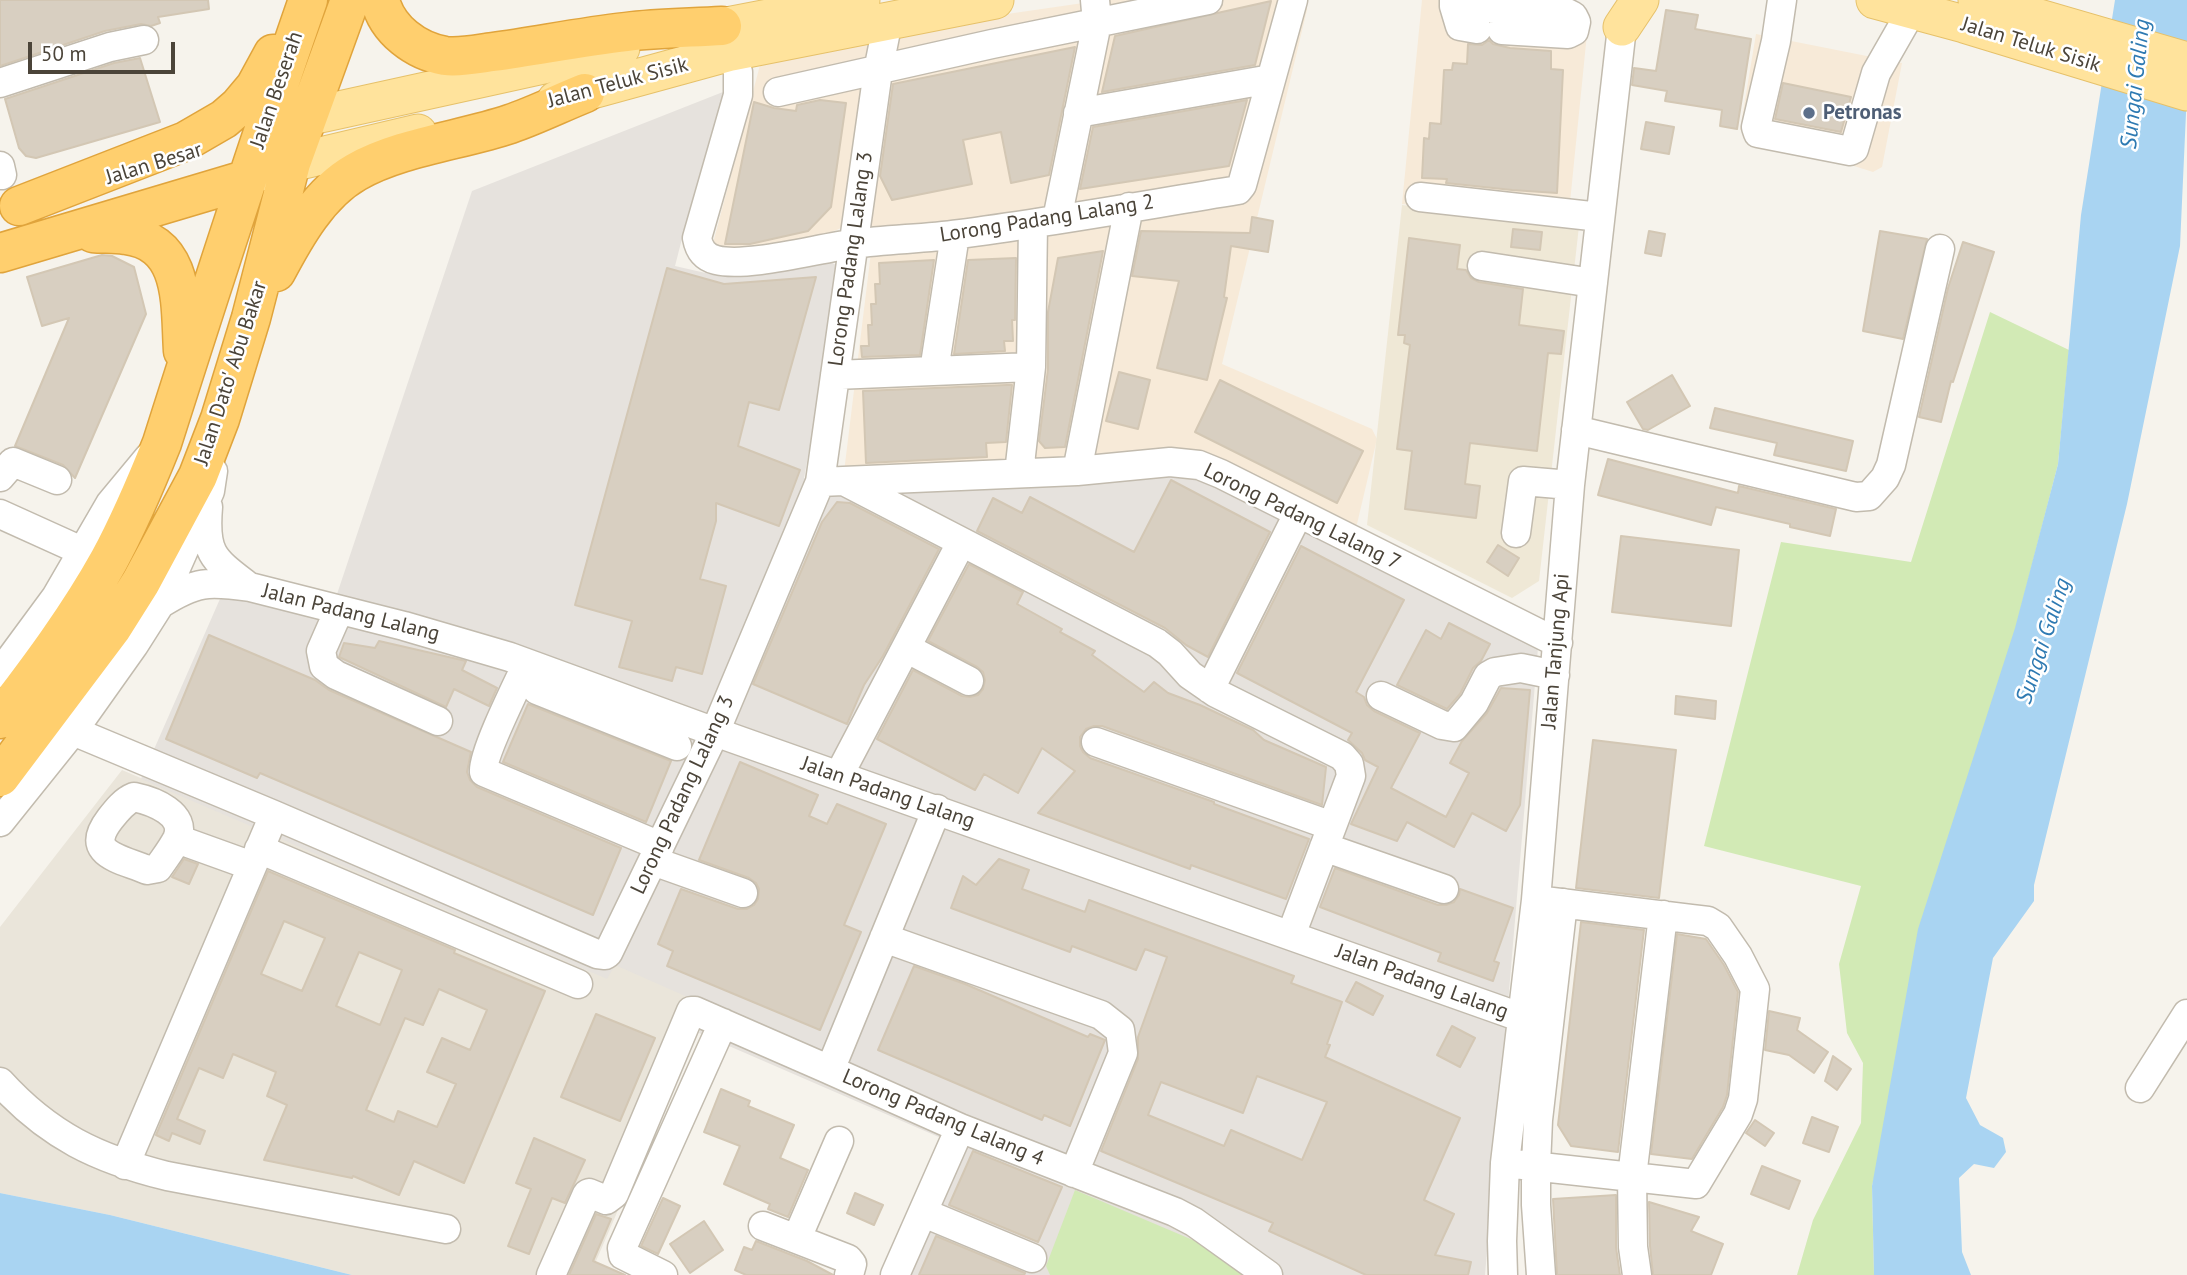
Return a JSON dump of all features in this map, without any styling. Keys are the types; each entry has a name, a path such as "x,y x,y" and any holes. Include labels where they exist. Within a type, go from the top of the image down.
{"highway":[{"path":"5,189 186,141 225,119 255,86 268,65 298,0"},
{"name":"Jalan Beserah","path":"245,180 308,0"},
{"name":"Jalan Beserah","path":"291,163 350,0"},
{"path":"380,0 384,16 397,31 412,43 448,57 626,32 727,39"},
{"path":"251,318 299,232 330,193 355,172 389,158 511,124 585,93"},
{"name":"Jalan Besar","path":"5,189 307,117"},
{"name":"Jalan Dato' Abu Bakar","path":"0,777 112,628 141,582 198,475 220,419 251,318 291,163"},
{"name":"Jalan Besar","path":"0,253 245,180"},
{"name":"Jalan Dato' Abu Bakar","path":"0,719 79,610 110,559 162,443 233,228 245,180"},
{"path":"75,232 128,235 149,242 167,256 176,274 180,301 184,374"}],"main road":[{"name":"Jalan Teluk Sisik","path":"1875,0 2064,41 2187,61"},
{"name":"Jalan Teluk Sisik","path":"1978,0 2064,41 2187,92"},
{"name":"Jalan Teluk Sisik","path":"245,180 291,163 585,93 727,39 855,6 989,1"},
{"name":"Jalan Teluk Sisik","path":"307,117 727,39 855,6"}],"street":[{"path":"778,92 992,44 1096,11 1208,0"},
{"path":"1078,113 1271,79 1293,0"},
{"path":"1782,0 1776,41 1756,127 1758,133 1850,151 1854,149 1876,73 1912,10"},
{"path":"989,1 992,44"},
{"path":"1454,3 1567,13 1573,16 1576,22 1574,31 1567,34 1460,26 1454,3"},
{"name":"Lorong Padang Lalang 3","path":"73,731 601,955 610,951 832,482 835,375 878,71 855,6"},
{"name":"Jalan Tanjung Api","path":"1503,1275 1505,1163 1520,1017 1549,901 1555,675 1570,485 1627,9"},
{"path":"1019,473 1045,221 1078,113 1096,11"},
{"name":"Lorong Padang Lalang 2","path":"727,39 738,72 738,95 696,238 699,248 706,256 717,260 743,261 854,244 955,235 1240,189 1271,79"},
{"path":"0,83 110,47 144,40"},
{"path":"1420,197 1600,217"},
{"path":"1077,471 1129,207"},
{"path":"934,371 955,235"},
{"path":"1576,430 1856,497 1868,496 1885,478 1891,465 1940,249"},
{"path":"1482,266 1593,283"},
{"path":"835,375 1031,367"},
{"path":"220,419 206,531 212,554 221,565 250,587"},
{"path":"0,673 56,597 110,504 162,443"},
{"path":"0,477 13,462 57,480"},
{"name":"Lorong Padang Lalang 7","path":"832,482 1077,471 1170,462 1199,465 1558,643"},
{"path":"1516,533 1523,481 1570,485"},
{"path":"832,482 1157,643 1190,675 1210,689 1342,756 1349,764 1351,776 1292,935"},
{"path":"0,822 108,684 160,604 210,491"},
{"path":"0,513 84,552"},
{"path":"1210,689 1298,514"},
{"path":"839,775 961,544"},
{"name":"Jalan Padang Lalang","path":"160,604 194,586 216,582 250,587 456,640 527,664 616,709 715,733 839,775 1520,1017"},
{"path":"340,610 321,651 324,666 336,675 438,721"},
{"path":"906,649 969,681"},
{"path":"527,664 482,768 484,772 743,893"},
{"path":"1381,696 1442,725 1454,727 1474,702 1488,676 1494,672 1521,668 1555,675"},
{"path":"537,690 616,709 677,746"},
{"path":"1096,742 1328,836 1444,889"},
{"name":"Lorong Padang Lalang 4","path":"937,810 830,1070 960,1128 1175,1212 1194,1222 1268,1275"},
{"path":"125,1166 274,815"},
{"path":"177,839 255,857 578,984"},
{"path":"1505,1163 1536,1166 1696,1184 1738,1114 1743,1099 1755,989 1738,956 1718,927 1708,921 1549,901 1536,1166 1541,1275"},
{"path":"1637,1275 1633,1247 1632,1177 1663,915"},
{"path":"884,938 1101,1016 1120,1030 1123,1053 1074,1173"},
{"path":"551,1275 587,1194 606,1200 614,1194 688,1014 695,1011 830,1070"},
{"path":"2140,1088 2187,1014"},
{"path":"663,1275 628,1260 623,1255 622,1248 712,1019"},
{"path":"0,1082 18,1102 46,1125 93,1153 125,1166 446,1229"},
{"path":"895,1275 960,1128"},
{"path":"797,1238 839,1141"},
{"path":"924,1213 1032,1258"},
{"path":"763,1226 848,1259 852,1264 849,1275"}],"shaded area":[{"path":"1104,0 1307,0 1307,10 1222,364 1372,429 1377,439 1357,524 1351,531 1198,452 844,472 873,236 841,228 809,242 730,256 712,247 760,65 917,27"},
{"path":"1422,0 1545,0 1579,4 1589,14 1568,222 1402,204"},
{"path":"1756,34 1902,63 1882,167 1873,172 1740,130"},
{"path":"728,90 675,266 723,277 761,274 827,260 838,266 841,278 804,478 833,496 1200,475 1538,648 1485,1275 882,1275 941,1138 699,1033 710,1007 615,965 607,979 141,779 223,592 329,618 472,191"},
{"path":"1402,205 1579,226 1539,581 1512,598 1367,525"},
{"path":"122,770 267,832 610,962 707,1004 590,1275 352,1275 110,1215 0,1193 0,927"}],"green space":[{"path":"1990,312 2069,350 2058,464 1872,1186 1874,1275 1797,1275 1813,1220 1861,1123 1863,1063 1847,1033 1839,964 1861,886 1704,846 1781,542 1911,562"},
{"path":"1075,1190 1207,1246 1248,1275 1050,1275 1046,1266"}],"water":[{"name":"Sungai Galing","path":"2115,0 2187,0 2187,91 2180,246 2127,504 2034,885 2034,901 1993,958 1966,1098 1980,1125 2003,1138 2006,1152 1994,1168 1974,1164 1959,1178 1962,1252 1971,1275 1874,1275 1872,1186 1918,929 2015,628 2058,464 2081,215"},
{"path":"0,1193 110,1215 352,1275 0,1275"}],"building":[{"path":"0,0 208,0 209,9 158,17 160,23 151,26 141,24 105,31 0,66"},
{"path":"1271,1 1255,65 1102,92 1115,36"},
{"path":"1666,10 1698,15 1695,29 1751,39 1737,129 1720,126 1722,110 1665,101 1667,91 1632,85 1634,68 1656,71"},
{"path":"1489,40 1493,44 1510,48 1551,51 1551,69 1563,70 1557,193 1446,183 1447,179 1422,178 1424,138 1429,139 1430,123 1441,124 1444,70 1452,70 1453,63 1467,64 1468,44 1482,45"},
{"path":"1075,47 1049,175 1011,183 1001,132 963,140 972,184 892,200 880,176 893,84"},
{"path":"140,58 160,122 36,158 26,156 19,148 5,99 114,63"},
{"name":"Petronas","path":"1783,83 1851,97 1841,132 1775,119"},
{"path":"820,100 846,103 831,207 808,231 750,244 725,244 754,102 796,111 797,105"},
{"path":"1247,100 1229,166 1080,189 1093,127"},
{"path":"1646,122 1674,127 1669,154 1641,149"},
{"path":"1252,217 1273,221 1268,252 1231,246 1224,297 1227,298 1207,380 1157,368 1179,281 1132,276 1141,231 1250,233"},
{"path":"1513,229 1542,232 1540,250 1511,247"},
{"path":"1649,231 1665,234 1661,256 1645,253"},
{"path":"1880,231 1927,239 1903,339 1863,331"},
{"path":"1409,238 1460,245 1457,269 1466,270 1471,278 1479,282 1523,289 1519,325 1564,331 1561,354 1548,353 1537,451 1470,443 1465,484 1480,486 1476,518 1405,509 1412,451 1397,449 1410,345 1404,343 1405,335 1398,335"},
{"path":"1963,242 1994,252 1953,382 1951,381 1941,422 1919,417 1948,288"},
{"path":"1103,251 1065,447 1045,448 1039,441 1048,369 1048,312 1058,258"},
{"path":"102,255 112,256 134,267 146,314 75,478 63,465 15,446 69,318 42,326 27,277"},
{"path":"1016,258 1013,341 1004,341 1005,351 954,354 968,260"},
{"path":"934,260 920,355 862,357 861,346 869,346 871,304 876,304 875,284 880,284 879,263"},
{"path":"667,268 724,284 816,277 779,410 749,402 738,446 800,470 779,526 716,503 716,521 700,579 726,586 702,674 676,667 672,681 619,667 632,621 575,605"},
{"path":"1119,372 1150,380 1138,429 1106,421"},
{"path":"1672,375 1690,406 1648,430 1643,429 1627,402"},
{"path":"1220,380 1363,451 1337,503 1195,432"},
{"path":"1012,385 1006,442 986,443 987,457 866,463 863,391"},
{"path":"1715,408 1853,441 1846,471 1774,455 1777,443 1710,428"},
{"path":"1608,459 1738,493 1739,486 1836,509 1830,536 1716,507 1711,525 1598,495"},
{"path":"1171,480 1270,532 1208,657 1186,645 1165,628 977,531 993,498 1022,513 1030,497 1134,552"},
{"path":"837,502 850,503 939,549 883,656 864,685 847,724 753,684 822,522"},
{"path":"1621,536 1739,550 1731,626 1612,612"},
{"path":"1498,545 1519,558 1508,576 1487,562"},
{"path":"1301,546 1404,600 1356,692 1364,697 1367,705 1374,711 1420,733 1391,788 1446,817 1469,773 1450,763 1462,741 1487,713 1501,688 1530,690 1520,805 1506,831 1472,813 1454,847 1407,822 1397,841 1351,824 1378,767 1365,760 1362,753 1348,740 1352,733 1237,673"},
{"path":"969,564 1023,592 1017,604 1095,651 1092,655 1144,692 1154,682 1168,693 1200,705 1253,730 1264,740 1326,767 1322,805 1102,726 1086,729 1080,737 1080,746 1090,758 1309,839 1286,899 1191,865 1190,869 1038,813 1075,771 1042,748 1018,793 984,774 975,790 877,739 913,670 962,696 978,695 983,689 983,672 928,641"},
{"path":"1449,623 1490,644 1481,661 1473,668 1460,694 1447,709 1397,685 1426,630 1441,639"},
{"path":"209,635 315,680 329,690 471,752 467,772 477,787 621,848 593,915 260,773 257,778 166,739"},
{"path":"379,641 466,661 462,670 497,688 489,706 454,689 446,707 339,657 344,643 375,648"},
{"path":"1676,696 1716,701 1715,719 1675,714"},
{"path":"528,704 671,761 646,822 503,762"},
{"path":"1593,740 1676,750 1659,898 1576,888"},
{"path":"740,762 818,795 809,816 827,824 837,804 886,824 844,925 861,932 820,1030 667,966 673,951 658,944 681,889 738,909 747,909 758,899 759,889 749,878 699,860"},
{"path":"184,859 198,864 189,884 172,877"},
{"path":"999,859 1029,870 1022,889 1085,912 1089,900 1294,976 1291,983 1342,1002 1325,1057 1460,1118 1424,1200 1454,1214 1435,1255 1471,1262 1468,1275 1366,1275 1269,1231 1273,1223 1101,1151 1138,1059 1138,1037 1167,957 1145,949 1136,970 1072,946 1070,952 951,908 963,876 976,885","holes":["1257,1076 1327,1102 1302,1160 1231,1130 1224,1146 1148,1115 1161,1082 1243,1113"]},
{"path":"1335,868 1438,905 1454,902 1460,889 1513,908 1494,961 1499,963 1493,981 1438,961 1441,953 1320,907"},
{"path":"268,871 545,991 464,1183 414,1161 399,1195 353,1176 352,1178 264,1160 287,1105 267,1096 276,1072 233,1054 223,1078 199,1068 177,1119 205,1131 200,1144 172,1133 169,1141 156,1135","holes":["284,921 325,938 302,991 261,974","359,952 402,970 380,1025 336,1006","439,989 487,1010 470,1050 442,1038 427,1072 456,1084 437,1127 398,1111 394,1122 366,1110 405,1018 423,1025"]},
{"path":"1581,922 1644,930 1618,1152 1571,1146 1558,1125"},
{"path":"1677,934 1706,939 1738,992 1727,1095 1723,1107 1692,1159 1651,1154"},
{"path":"914,966 965,984 1088,1037 1090,1034 1105,1040 1070,1126 1044,1115 1042,1120 878,1050"},
{"path":"1356,982 1383,996 1373,1015 1346,1001"},
{"path":"1769,1011 1800,1018 1797,1030 1828,1052 1814,1073 1789,1055 1765,1050"},
{"path":"596,1014 655,1038 620,1121 561,1097"},
{"path":"1452,1026 1475,1038 1460,1067 1437,1055"},
{"path":"1833,1056 1851,1069 1837,1090 1825,1081"},
{"path":"721,1089 750,1101 748,1106 794,1125 780,1158 808,1170 788,1217 768,1209 770,1204 724,1184 740,1146 704,1132"},
{"path":"1812,1117 1838,1127 1829,1152 1803,1143"},
{"path":"1755,1120 1774,1133 1765,1146 1746,1133"},
{"path":"534,1138 585,1160 565,1203 552,1198 529,1254 508,1246 531,1189 516,1183"},
{"path":"973,1151 1062,1187 1038,1242 949,1205"},
{"path":"1762,1166 1800,1181 1789,1209 1751,1194"},
{"path":"855,1193 883,1205 874,1225 847,1213"},
{"path":"1616,1195 1616,1247 1620,1275 1557,1275 1553,1199"},
{"path":"663,1198 680,1206 658,1254 641,1246"},
{"path":"1649,1202 1699,1217 1691,1231 1723,1244 1711,1275 1653,1275"},
{"path":"596,1214 611,1219 593,1261 625,1275 569,1275"},
{"path":"704,1221 723,1250 690,1273 670,1244"},
{"path":"936,1236 1025,1273 919,1275"},
{"path":"756,1241 807,1261 833,1275 746,1275 735,1270 744,1247 752,1250"}],"place":[{"name":"Petronas","path":"1809,113"}]}
